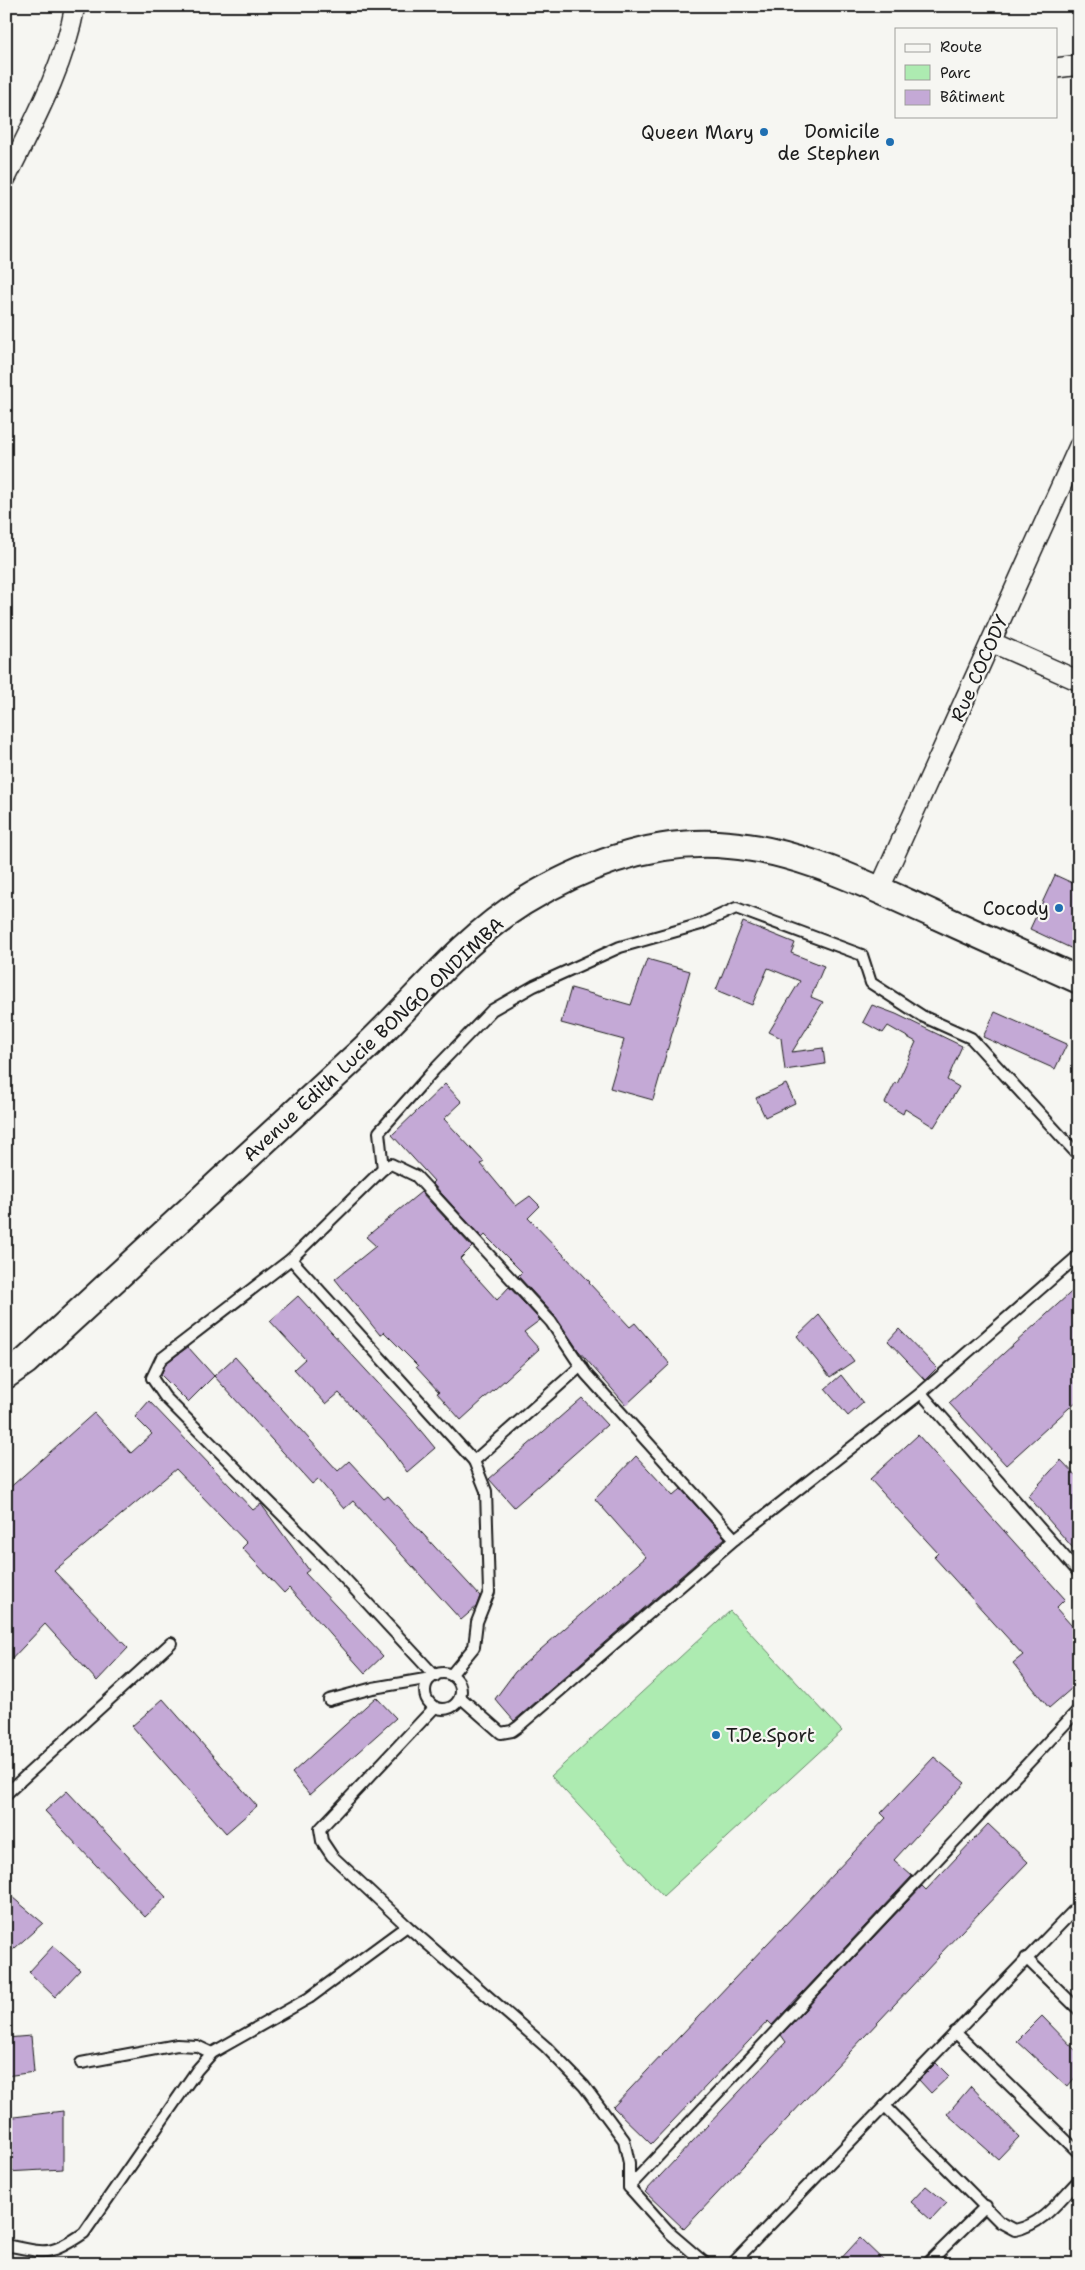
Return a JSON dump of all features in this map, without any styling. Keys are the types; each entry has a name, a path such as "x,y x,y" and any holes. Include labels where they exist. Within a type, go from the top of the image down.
{"main road":[{"name":"Avenue Edith Lucie BONGO ONDIMBA","path":"6,1375 26,1360 268,1138 385,1028 448,964 491,924 523,902 572,875 623,855 676,846 727,844 765,850 799,859 879,890 1079,980"}],"street":[{"path":"6,178 49,88 64,50 75,6"},
{"path":"1058,68 1079,65"},
{"name":"Rue COCODY","path":"879,890 1079,446"},
{"path":"992,642 1079,680"}],"lane":[{"path":"383,1169 379,1132 434,1070 492,1010 534,986 620,947 701,924 736,908 862,955 871,983 922,1016 971,1038 1079,1156"},
{"path":"433,1677 333,1566 165,1397 152,1378 161,1358 291,1259 383,1169 391,1164 416,1176 551,1322 592,1380 735,1539"},
{"path":"460,1697 501,1733 512,1731 735,1539 921,1393 1079,1255"},
{"path":"291,1259 474,1461 486,1491 489,1592 477,1622 474,1647 451,1675"},
{"path":"474,1461 581,1366"},
{"path":"921,1393 1079,1573"},
{"path":"6,1794 171,1643"},
{"path":"329,1700 372,1688 446,1674 451,1675 461,1687 460,1697 453,1706 447,1709 435,1707 427,1699 425,1694 428,1683 433,1677"},
{"path":"435,1707 320,1829 322,1841 332,1856 407,1926 546,2047 584,2086 624,2140 629,2163 629,2187 671,2234 706,2264"},
{"path":"629,2187 1079,1709"},
{"path":"732,2264 1079,1905"},
{"path":"6,2245 45,2252 63,2248 84,2233 197,2070 212,2053 309,1998 407,1926"},
{"path":"1026,1958 1079,2010"},
{"path":"955,2032 1079,2153"},
{"path":"81,2063 177,2045 197,2046 212,2053"},
{"path":"885,2106 1000,2222 1016,2230 1030,2227 1039,2222 1079,2180"},
{"path":"927,2264 986,2206"}],"green space":[{"path":"730,1611 842,1731 663,1896 551,1776"}],"building":[{"name":"Cocody","path":"1055,875 1079,886 1079,952 1030,929"},
{"path":"743,922 795,943 791,953 824,966 811,997 823,1002 792,1052 823,1048 825,1064 785,1070 781,1038 769,1032 800,981 768,968 752,1005 716,990"},
{"path":"647,959 690,971 653,1100 610,1088 624,1040 561,1023 571,988 631,1005"},
{"path":"872,1005 896,1014 962,1046 947,1080 959,1087 934,1127 905,1109 903,1114 885,1103 895,1083 897,1084 916,1042 888,1026 883,1033 863,1022"},
{"path":"995,1012 1067,1044 1055,1069 983,1037"},
{"path":"445,1084 462,1102 444,1119 484,1162 481,1164 516,1206 530,1196 540,1206 528,1218 590,1282 630,1327 635,1323 670,1364 626,1405 578,1350 556,1317 518,1276 522,1272 485,1235 482,1238 392,1135"},
{"path":"786,1084 795,1103 765,1117 756,1098"},
{"path":"421,1192 472,1247 460,1259 497,1300 509,1287 540,1320 524,1332 539,1349 461,1420 416,1367 418,1366 384,1332 380,1335 335,1279 376,1246 366,1237"},
{"path":"1079,1285 1079,1399 1006,1465 949,1403"},
{"path":"298,1296 411,1419 435,1448 407,1472 384,1441 339,1393 326,1404 294,1369 305,1359 270,1321"},
{"path":"819,1315 854,1361 830,1377 797,1336"},
{"path":"899,1329 937,1368 925,1380 888,1341"},
{"path":"188,1347 214,1376 188,1402 161,1375 166,1363"},
{"path":"235,1357 338,1471 349,1461 384,1499 388,1496 480,1596 476,1607 461,1620 353,1501 344,1509 318,1479 312,1484 214,1376"},
{"path":"841,1375 863,1403 848,1416 825,1389"},
{"path":"582,1398 607,1425 514,1507 489,1479"},
{"path":"149,1401 253,1510 261,1504 309,1570 305,1573 383,1656 365,1673 289,1588 284,1593 242,1548 247,1543 176,1469 54,1571 128,1648 97,1681 45,1624 6,1665 6,1491 94,1413 131,1453 152,1434 135,1417"},
{"path":"918,1435 1065,1599 1056,1608 1079,1634 1079,1682 1049,1708 1013,1663 1023,1655 934,1557 938,1553 870,1479"},
{"path":"636,1456 673,1496 681,1489 725,1538 514,1721 495,1699 515,1672 646,1557 595,1499"},
{"path":"1061,1460 1079,1479 1079,1555 1028,1496"},
{"path":"376,1697 396,1718 310,1795 292,1773"},
{"path":"163,1699 257,1806 226,1833 132,1726"},
{"path":"934,1757 965,1783 894,1860 912,1876 772,2025 768,2021 651,2144 613,2107 886,1818 881,1813"},
{"path":"67,1791 166,1897 145,1917 45,1811"},
{"path":"988,1824 1028,1862 684,2229 645,2192 786,2042 781,2035 922,1886 926,1890"},
{"path":"6,1892 43,1923 6,1956"},
{"path":"53,1946 80,1970 55,1997 29,1972"},
{"path":"1042,2016 1079,2054 1079,2073 1067,2087 1017,2041"},
{"path":"31,2036 34,2072 6,2076 6,2038"},
{"path":"936,2063 949,2076 931,2093 919,2080"},
{"path":"971,2086 1019,2137 998,2159 947,2114"},
{"path":"63,2111 63,2169 6,2172 6,2118"},
{"path":"926,2186 947,2203 931,2220 911,2202"},
{"path":"860,2238 887,2264 836,2264"}],"place":[{"name":"Queen Mary","path":"764,132"},
{"name":"Domicile de Stephen","path":"890,142"},
{"name":"Cocody","path":"1059,908"},
{"name":"T.De.Sport","path":"716,1735"}]}
